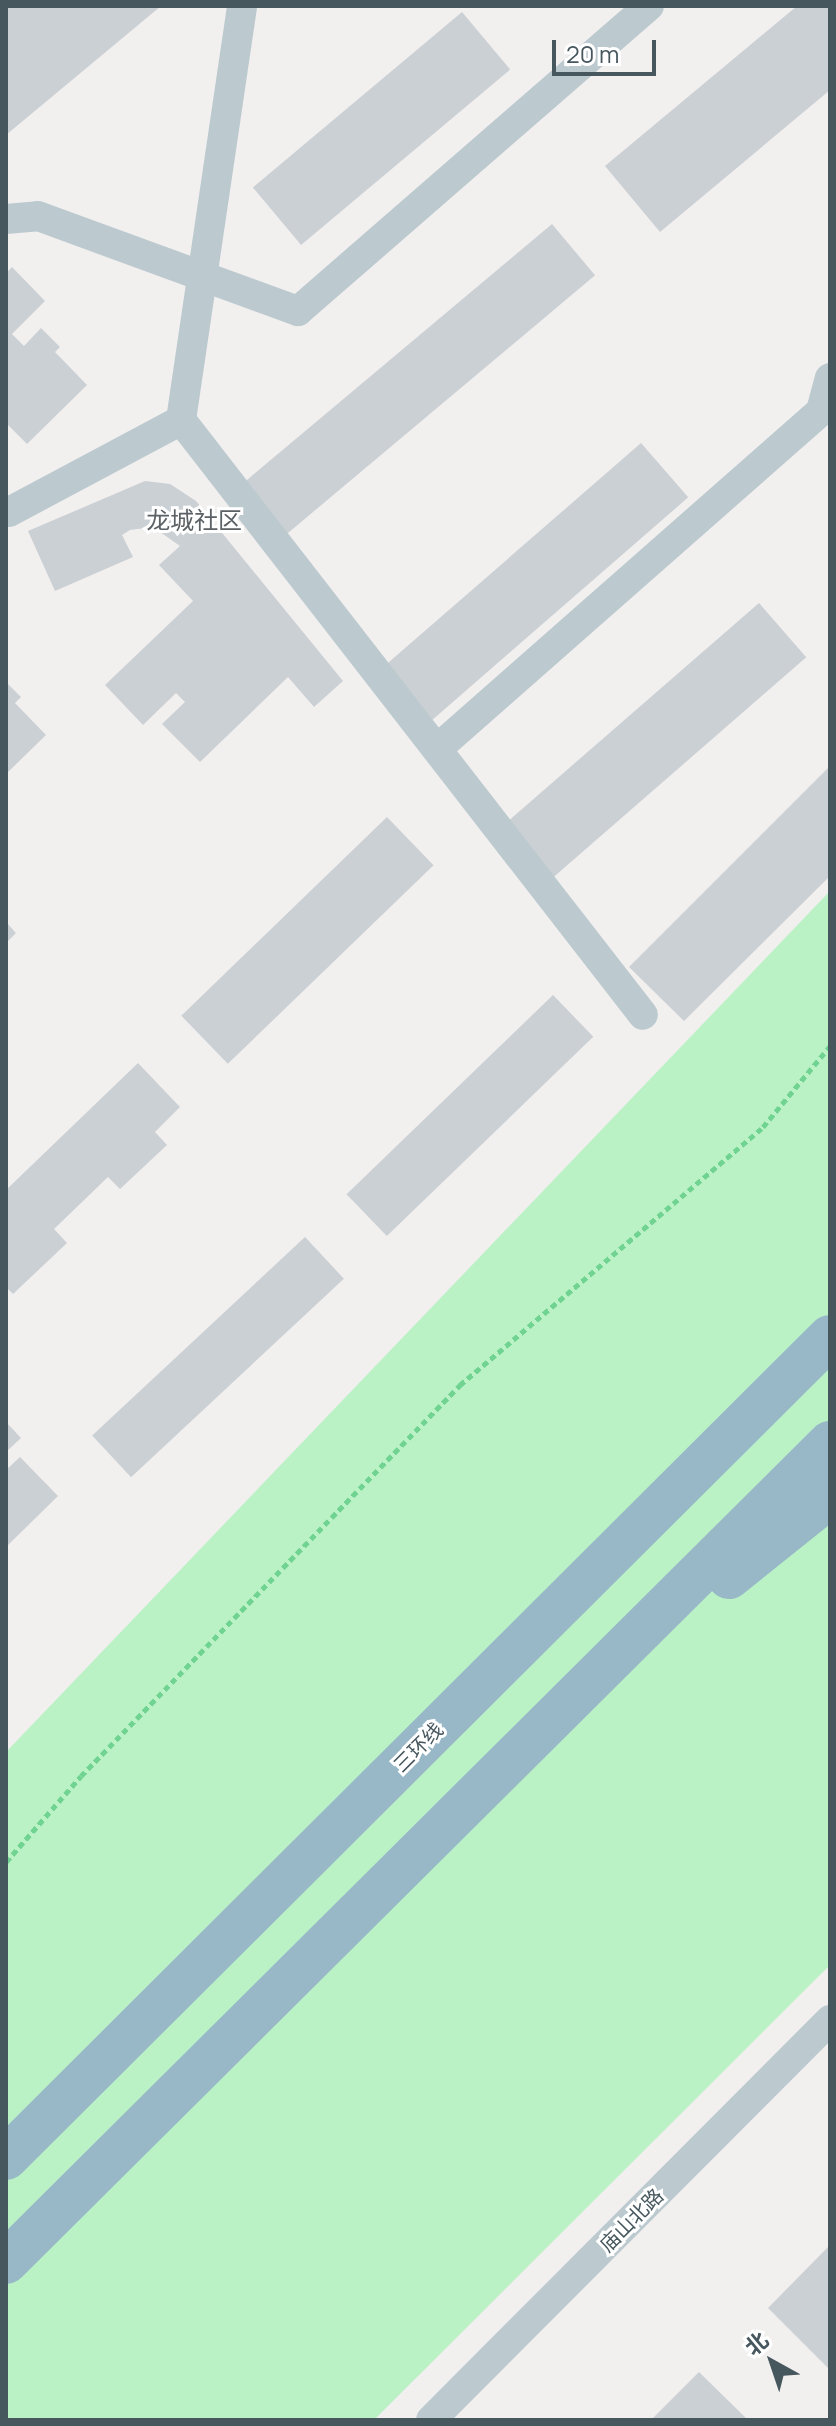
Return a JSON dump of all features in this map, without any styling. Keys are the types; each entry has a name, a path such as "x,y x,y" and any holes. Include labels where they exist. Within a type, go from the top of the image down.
{"highway":[{"path":"769,1398 830,1324"},
{"name":"三环线","path":"6,2158 830,1337"},
{"path":"6,2262 830,1443"},
{"path":"540,1729 830,1496"}],"street":[{"path":"242,6 181,420 643,1015"},
{"path":"6,219 38,216 202,279 298,311 649,6"},
{"path":"437,749 821,411 830,378"},
{"path":"9,512 181,420"},
{"name":"庙山北路","path":"431,2420 830,2020"}],"path":[{"path":"6,1862 81,1776 460,1385 763,1127 830,1046"}],"green space":[{"path":"830,891 830,1965 374,2420 6,2420 6,1752"}],"building":[{"path":"6,6 161,6 6,135"},
{"path":"797,6 830,6 830,90 660,232 605,166"},
{"path":"462,12 510,69 301,245 253,187"},
{"path":"552,224 595,275 287,534 244,482"},
{"path":"12,267 45,301 12,334 24,346 41,328 60,347 55,352 87,385 27,444 6,423 6,273"},
{"path":"641,443 688,497 432,720 384,666"},
{"path":"145,481 170,484 196,501 343,681 314,707 288,677 200,762 162,724 185,702 176,693 143,725 105,685 193,601 159,565 180,546 153,527 130,530 122,535 133,557 55,591 28,531"},
{"path":"759,603 806,657 550,880 502,826"},
{"path":"6,682 21,697 15,703 46,735 6,774"},
{"path":"830,766 830,876 684,1021 629,967"},
{"path":"387,817 434,865 228,1064 181,1016"},
{"path":"6,922 16,933 6,943"},
{"path":"553,995 593,1037 387,1236 347,1194"},
{"path":"138,1063 180,1107 155,1132 167,1145 120,1189 108,1177 54,1229 67,1243 13,1294 6,1287 6,1190"},
{"path":"305,1237 344,1279 131,1477 92,1435"},
{"path":"6,1422 21,1438 6,1452"},
{"path":"20,1457 58,1496 6,1547 6,1470"},
{"path":"830,2245 830,2370 768,2308"},
{"path":"699,2372 748,2420 651,2420"}],"district":[{"name":"龙城社区","path":"194,520"}]}
